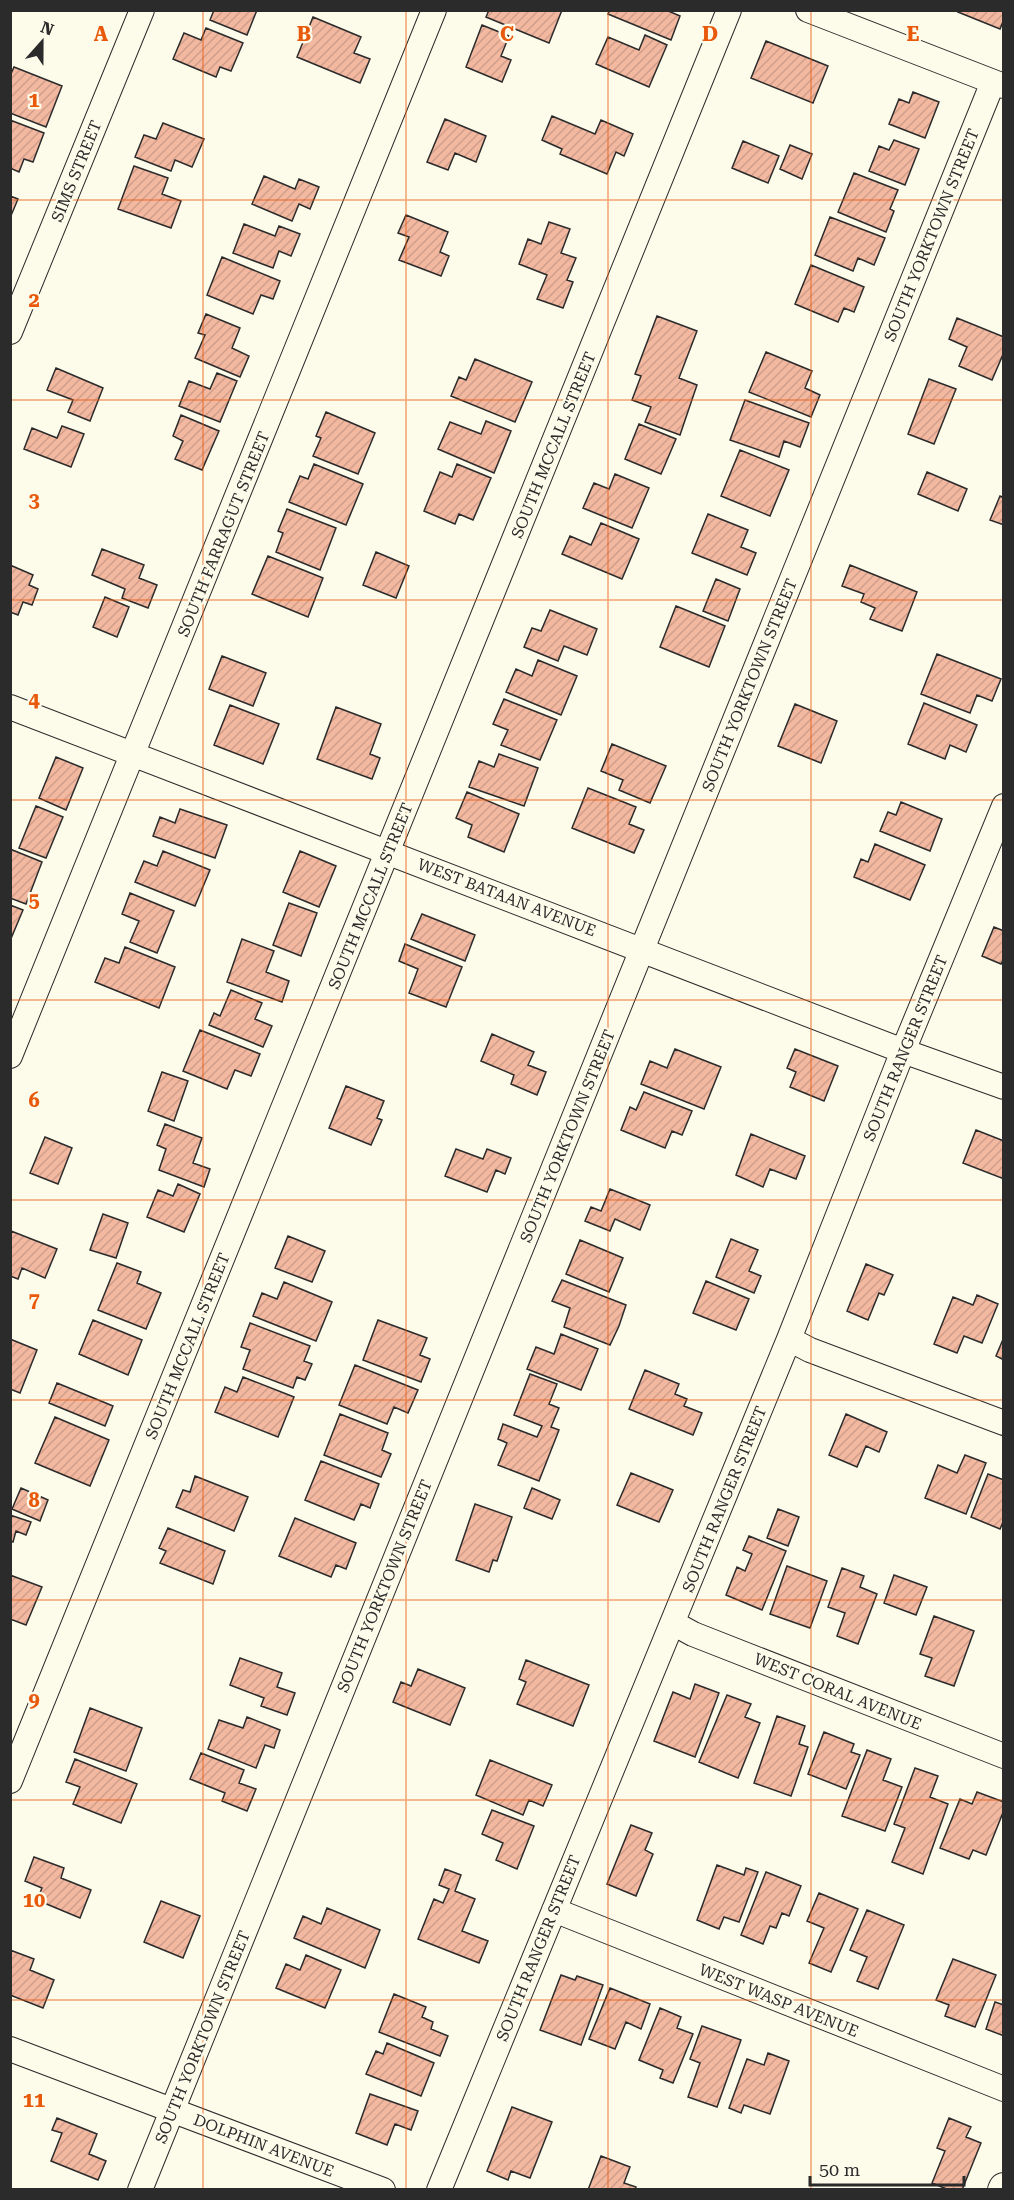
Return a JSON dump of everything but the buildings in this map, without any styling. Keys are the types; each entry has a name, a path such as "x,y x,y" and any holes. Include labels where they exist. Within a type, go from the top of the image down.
{"street":[{"name":"SIMS STREET","path":"10,332 142,10"},
{"name":"SOUTH FARRAGUT STREET","path":"10,1056 434,10"},
{"name":"SOUTH MCCALL STREET","path":"10,1781 729,10"},
{"path":"808,10 998,84"},
{"name":"SOUTH YORKTOWN STREET","path":"140,2190 642,949 998,84"},
{"name":"WEST BATAAN AVENUE","path":"10,707 903,1051 1004,1087"},
{"name":"SOUTH RANGER STREET","path":"439,2190 789,1339 903,1051 1004,806"},
{"path":"789,1339 810,1350 1004,1423"},
{"name":"WEST CORAL AVENUE","path":"673,1623 693,1634 1004,1756"},
{"name":"WEST WASP AVENUE","path":"554,1910 1004,2089"},
{"name":"DOLPHIN AVENUE","path":"10,2049 383,2190"}]}
